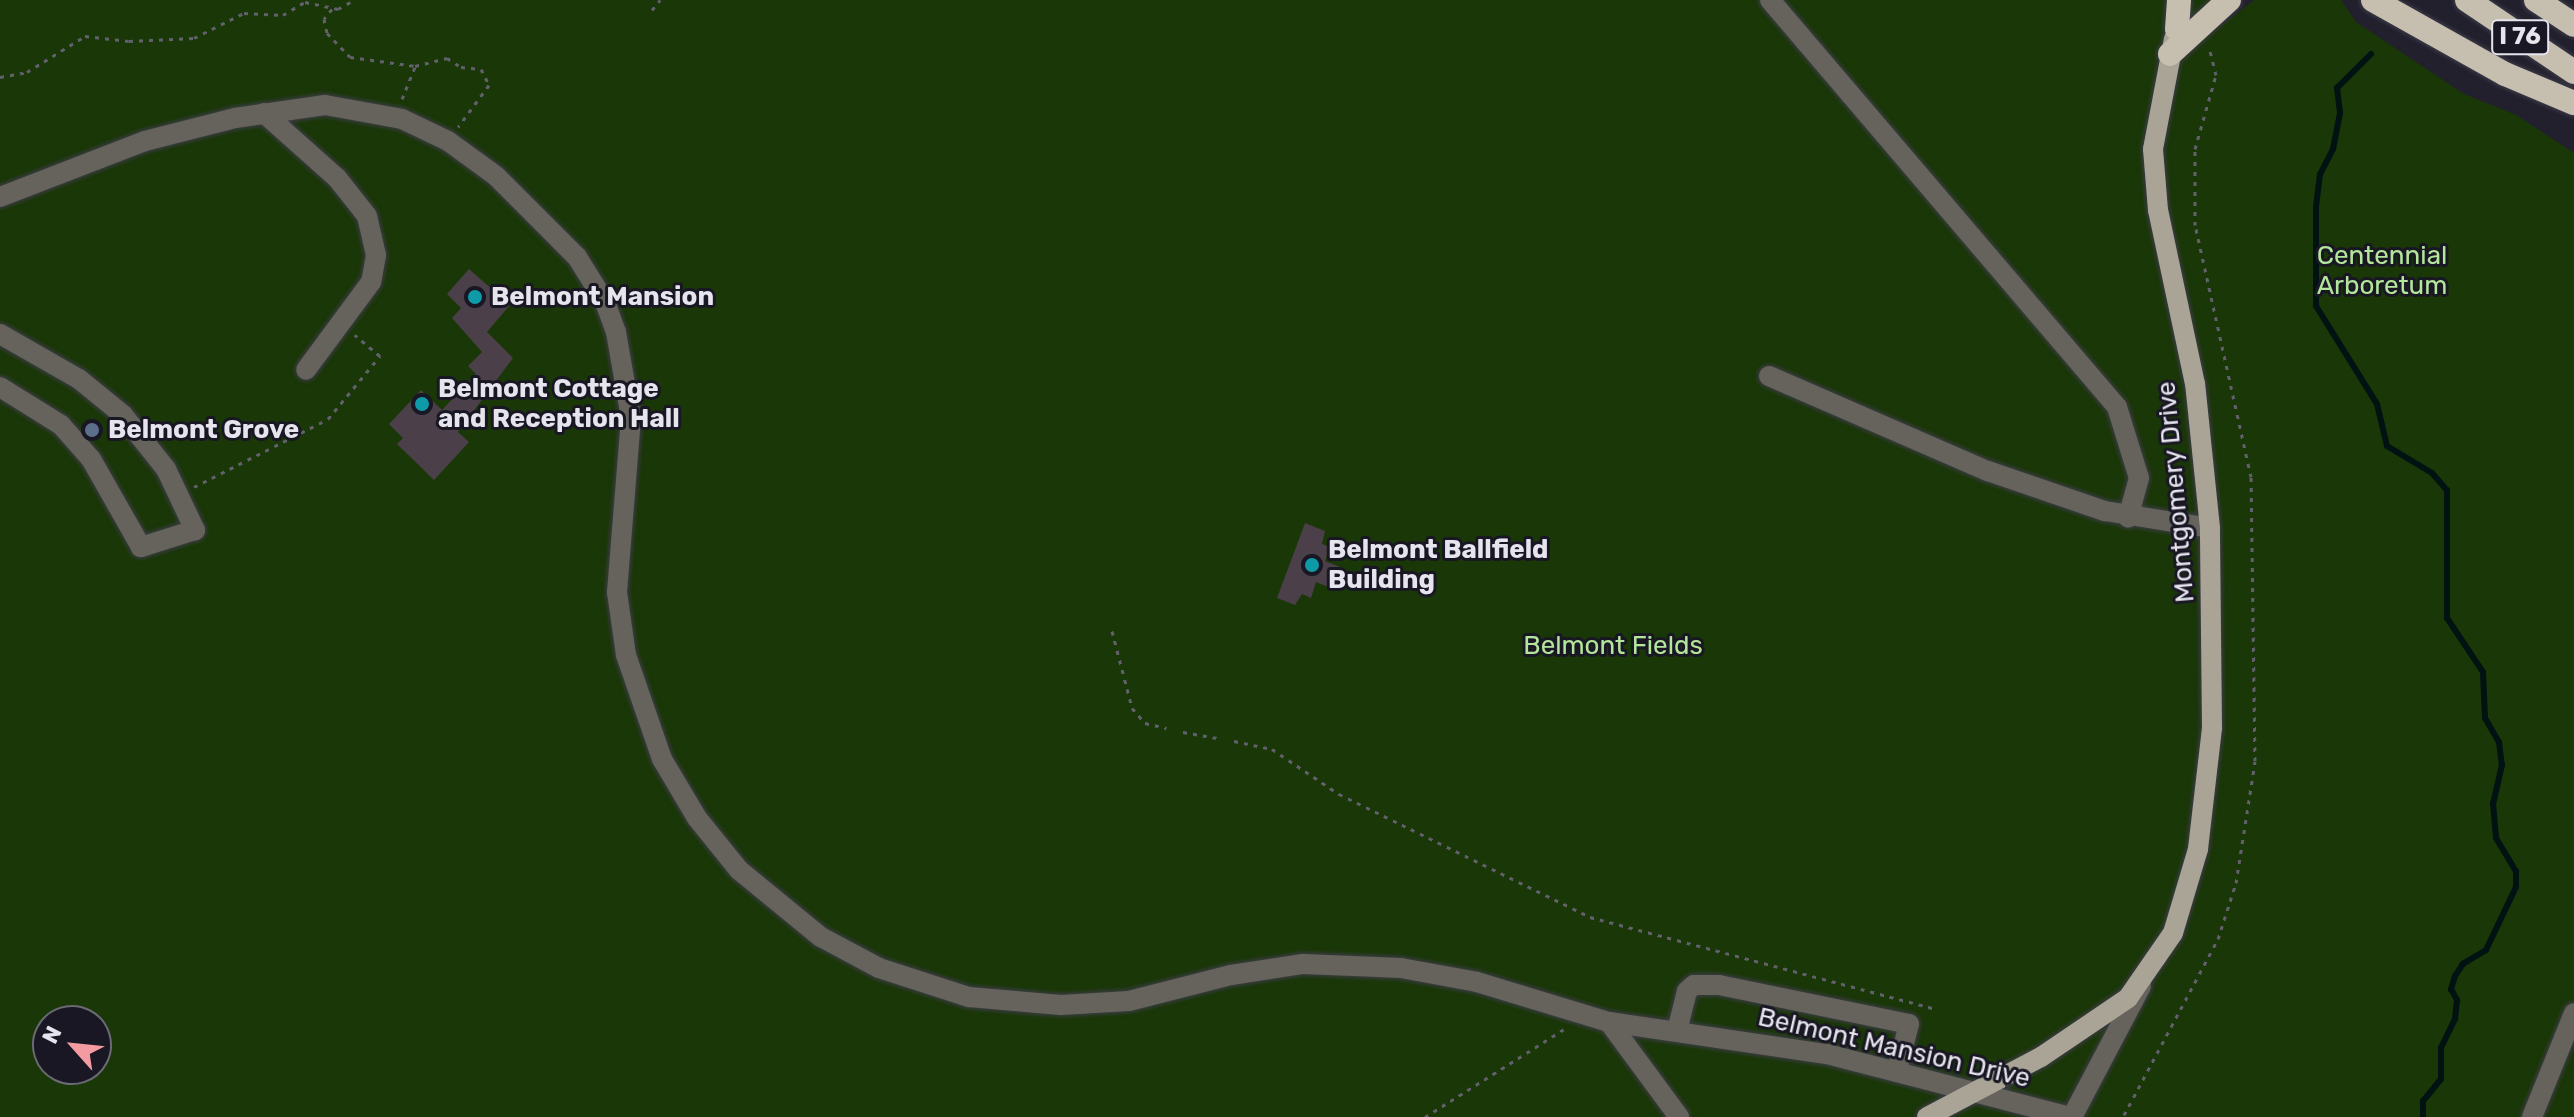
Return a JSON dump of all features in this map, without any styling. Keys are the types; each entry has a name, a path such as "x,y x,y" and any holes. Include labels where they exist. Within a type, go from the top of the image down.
{"highway":[{"path":"2177,29 2179,0"},
{"path":"2170,54 2229,0"},
{"path":"2373,0 2505,74 2574,103"},
{"name":"I 76","path":"2467,0 2574,72"},
{"name":"I 76","path":"2536,0 2574,25"}],"main road":[{"name":"Montgomery Drive","path":"1927,1117 2081,1033 2147,976 2182,910 2205,807 2214,684 2210,528 2195,384 2154,182 2156,117 2186,0"}],"street":[{"path":"1770,0 2117,407 2139,478 2128,518"},
{"name":"Belmont Mansion Drive","path":"0,197 145,141 264,113 340,105 395,117 448,141 496,176 559,236 605,302 629,393 630,445 617,592 636,690 662,759 697,818 739,870 793,917 879,968 939,989 1000,1002 1061,1005 1129,1001 1231,975 1333,962 1452,976 1609,1022 1897,1070 2071,1117"},
{"path":"264,113 337,178 367,216 376,255 371,282 306,370"},
{"path":"0,334 79,379 123,415 180,494 195,530 141,547 91,459 61,425 0,387"},
{"path":"1769,376 1988,471 2128,518 2210,528"},
{"name":"Montgomery Drive","path":"2071,1117 2147,976"},
{"path":"1677,1031 1687,991 1694,985 1719,985 1909,1024 1897,1070"},
{"path":"2532,1117 2574,1013"},
{"path":"1609,1022 1679,1117"}],"path":[{"path":"0,77 27,72 85,36 129,41 194,38 244,13 283,15 305,2 332,9 354,0"},
{"path":"652,10 660,0"},
{"path":"332,9 325,25 342,52 358,60 415,66 447,58 461,67 481,69 489,85 448,141"},
{"path":"395,117 415,66"},
{"path":"180,494 328,419 380,356 342,325"},
{"path":"1112,631 1132,708 1145,723 1166,728"},
{"path":"1183,732 1218,738"},
{"path":"1234,741 1272,749 1339,794 1590,917 1936,1009"},
{"path":"1425,1117 1509,1068 1583,1013"}],"green space":[{"path":"0,0 2210,0 2197,44 2254,0 2341,0 2356,22 2464,94 2516,115 2574,153 2574,1117 0,1117"}],"building":[{"name":"Belmont Cottage and Reception Hall","path":"469,269 510,305 487,332 513,358 458,432 469,442 434,480 397,444 403,438 389,424 421,390 442,410 476,374 468,366 482,352 452,318 461,308 447,294"},
{"name":"Belmont Ballfield Building","path":"1305,523 1325,531 1322,544 1330,547 1325,561 1345,569 1336,590 1316,582 1311,598 1302,594 1295,605 1277,598"}],"waterway":[{"path":"2371,54 2337,88 2340,113 2333,149 2320,174 2316,207 2316,306 2377,404 2387,446 2432,473 2447,490 2447,618 2483,672 2485,718 2499,742 2502,765 2493,803 2496,838 2516,871 2516,887 2486,950 2463,964 2455,976 2451,989 2457,1000 2455,1019 2441,1048 2441,1079 2423,1101 2423,1117"}],"place":[{"name":"Belmont Mansion","path":"475,297"},
{"name":"Belmont Cottage and Reception Hall","path":"422,404"},
{"name":"Belmont Grove","path":"92,430"},
{"name":"Belmont Ballfield Building","path":"1312,565"}],"park label":[{"name":"Centennial Arboretum","path":"2382,271"},
{"name":"Belmont Fields","path":"1613,646"}]}
